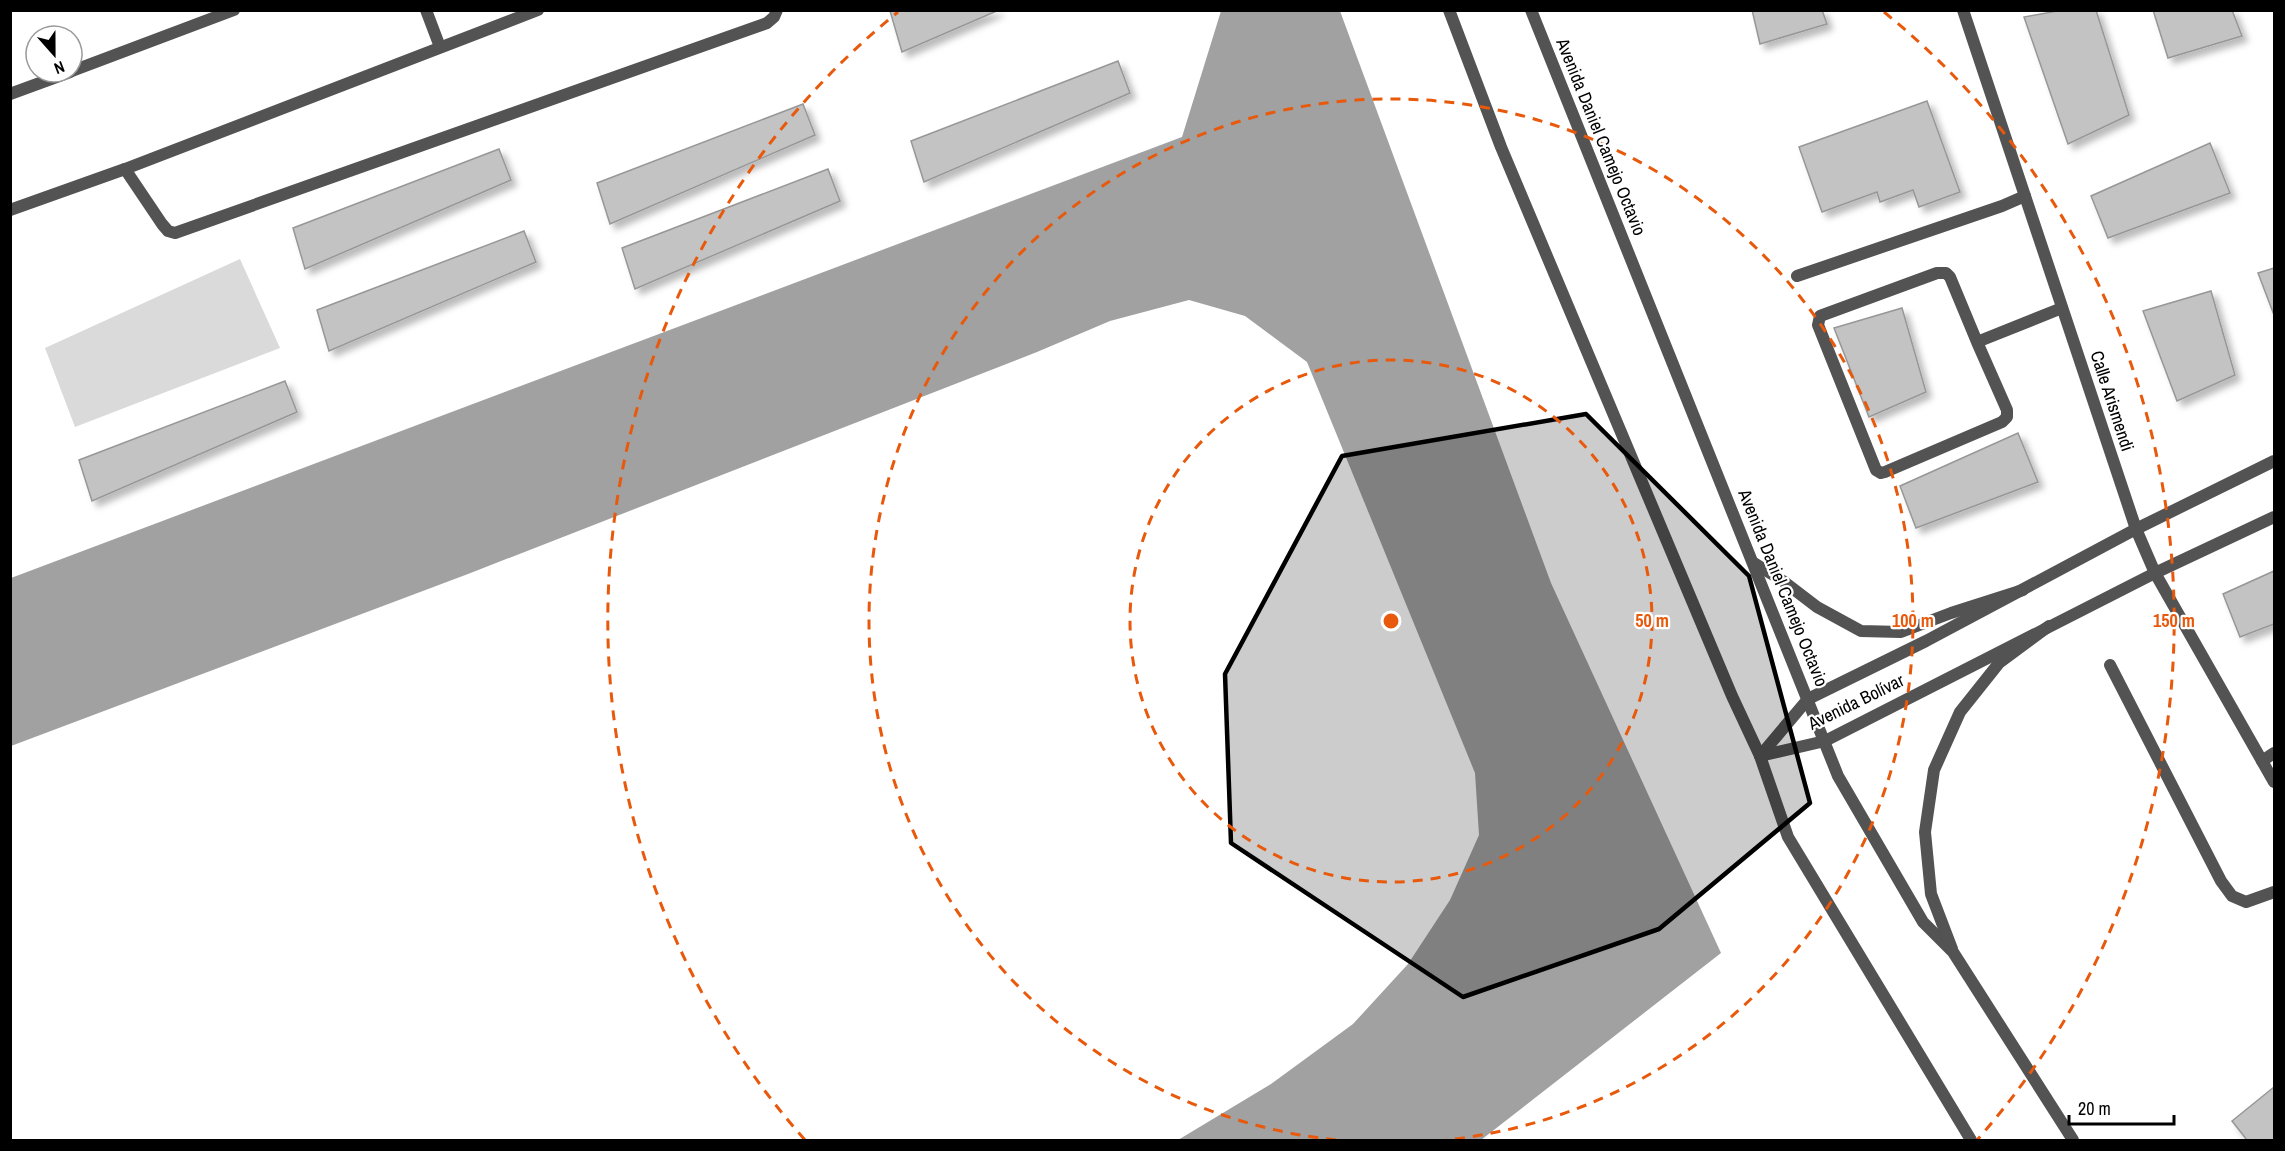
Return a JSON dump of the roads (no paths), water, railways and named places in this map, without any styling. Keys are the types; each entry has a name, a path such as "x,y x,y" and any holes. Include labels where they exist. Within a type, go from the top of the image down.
{"street":[{"path":"84,67 234,10"},
{"path":"426,10 440,47"},
{"path":"10,210 125,169 538,10"},
{"path":"125,169 162,224 168,231 175,233 767,23 774,17 777,10"},
{"path":"1449,10 1501,147 1732,696 1760,756 1788,837 1971,1140"},
{"name":"Avenida Daniel Camejo Octavio","path":"1531,10 1838,776 1923,922 1953,952 2073,1140"},
{"name":"Calle Arismendi","path":"1963,10 2136,529 2155,573 2274,782"},
{"path":"10,94 38,84"},
{"path":"1797,276 2002,206 2025,196"},
{"path":"1937,273 1946,273 1977,342 2007,410 2007,417 2002,422 1885,472 1881,473 1876,470 1818,325 1820,316 1937,273"},
{"path":"1977,342 2062,308"},
{"name":"Avenida Bolívar","path":"1760,756 1808,699 2023,590 2136,529 2274,461"},
{"name":"Avenida Bolívar","path":"1760,756 1825,741 2155,573 2274,517"},
{"path":"1754,563 1783,581 1817,607 1861,631 1901,632 2023,590"},
{"path":"1953,952 1931,894 1925,832 1934,770 1960,712 1999,663 2049,626"},
{"path":"2110,665 2221,881 2232,896 2246,902 2274,892"},
{"path":"2262,760 2274,753"}]}
